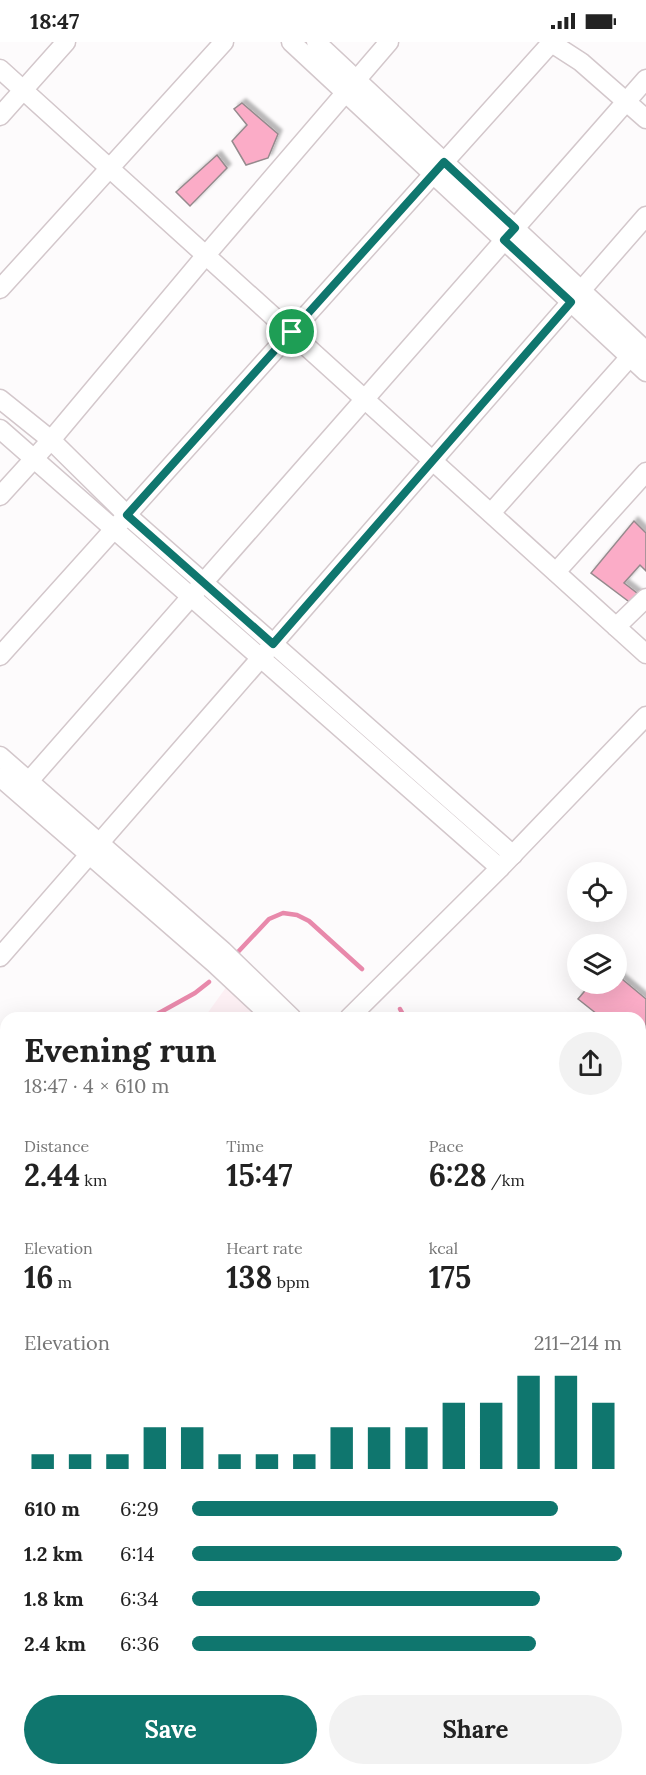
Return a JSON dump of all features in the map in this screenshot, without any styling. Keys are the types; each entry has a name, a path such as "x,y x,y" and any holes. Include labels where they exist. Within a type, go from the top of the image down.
{"street":[{"path":"0,116 66,42"},
{"path":"0,289 224,42"},
{"path":"291,42 351,86 576,296 641,348 646,372"},
{"path":"316,42 351,86"},
{"path":"0,496 51,440 389,42"},
{"path":"0,656 551,42 581,62 646,119"},
{"path":"571,42 581,62"},
{"path":"0,69 646,654"},
{"path":"29,781 646,79"},
{"path":"0,957 646,216"},
{"path":"491,513 641,348"},
{"path":"0,399 51,440 127,515 197,590"},
{"path":"0,429 114,530 197,590 507,862"},
{"path":"556,572 646,472"},
{"path":"616,627 646,598"},
{"path":"356,1012 507,862 646,716"},
{"path":"0,756 29,781 94,849"},
{"path":"0,777 94,849 251,987 284,1012"},
{"path":"251,987 269,1012"}],"shaded area":[{"path":"227,986 258,1012 208,1012"}],"building":[{"path":"242,103 278,134 268,158 246,165 232,141 247,125 234,109"},
{"path":"217,155 227,168 190,206 176,192"},
{"path":"634,521 646,533 646,571 640,565 624,583 646,600 640,610 591,573"},
{"path":"627,983 646,999 646,1012 594,1012 578,999 582,994 627,994"}],"waterway":[{"path":"237,953 269,919 283,913 297,915 309,921 362,969"},
{"path":"161,1012 195,993 209,982"}],"route":[{"path":"444,162 515,228 504,240 571,302 273,644 127,515 292,332 444,162"}]}
